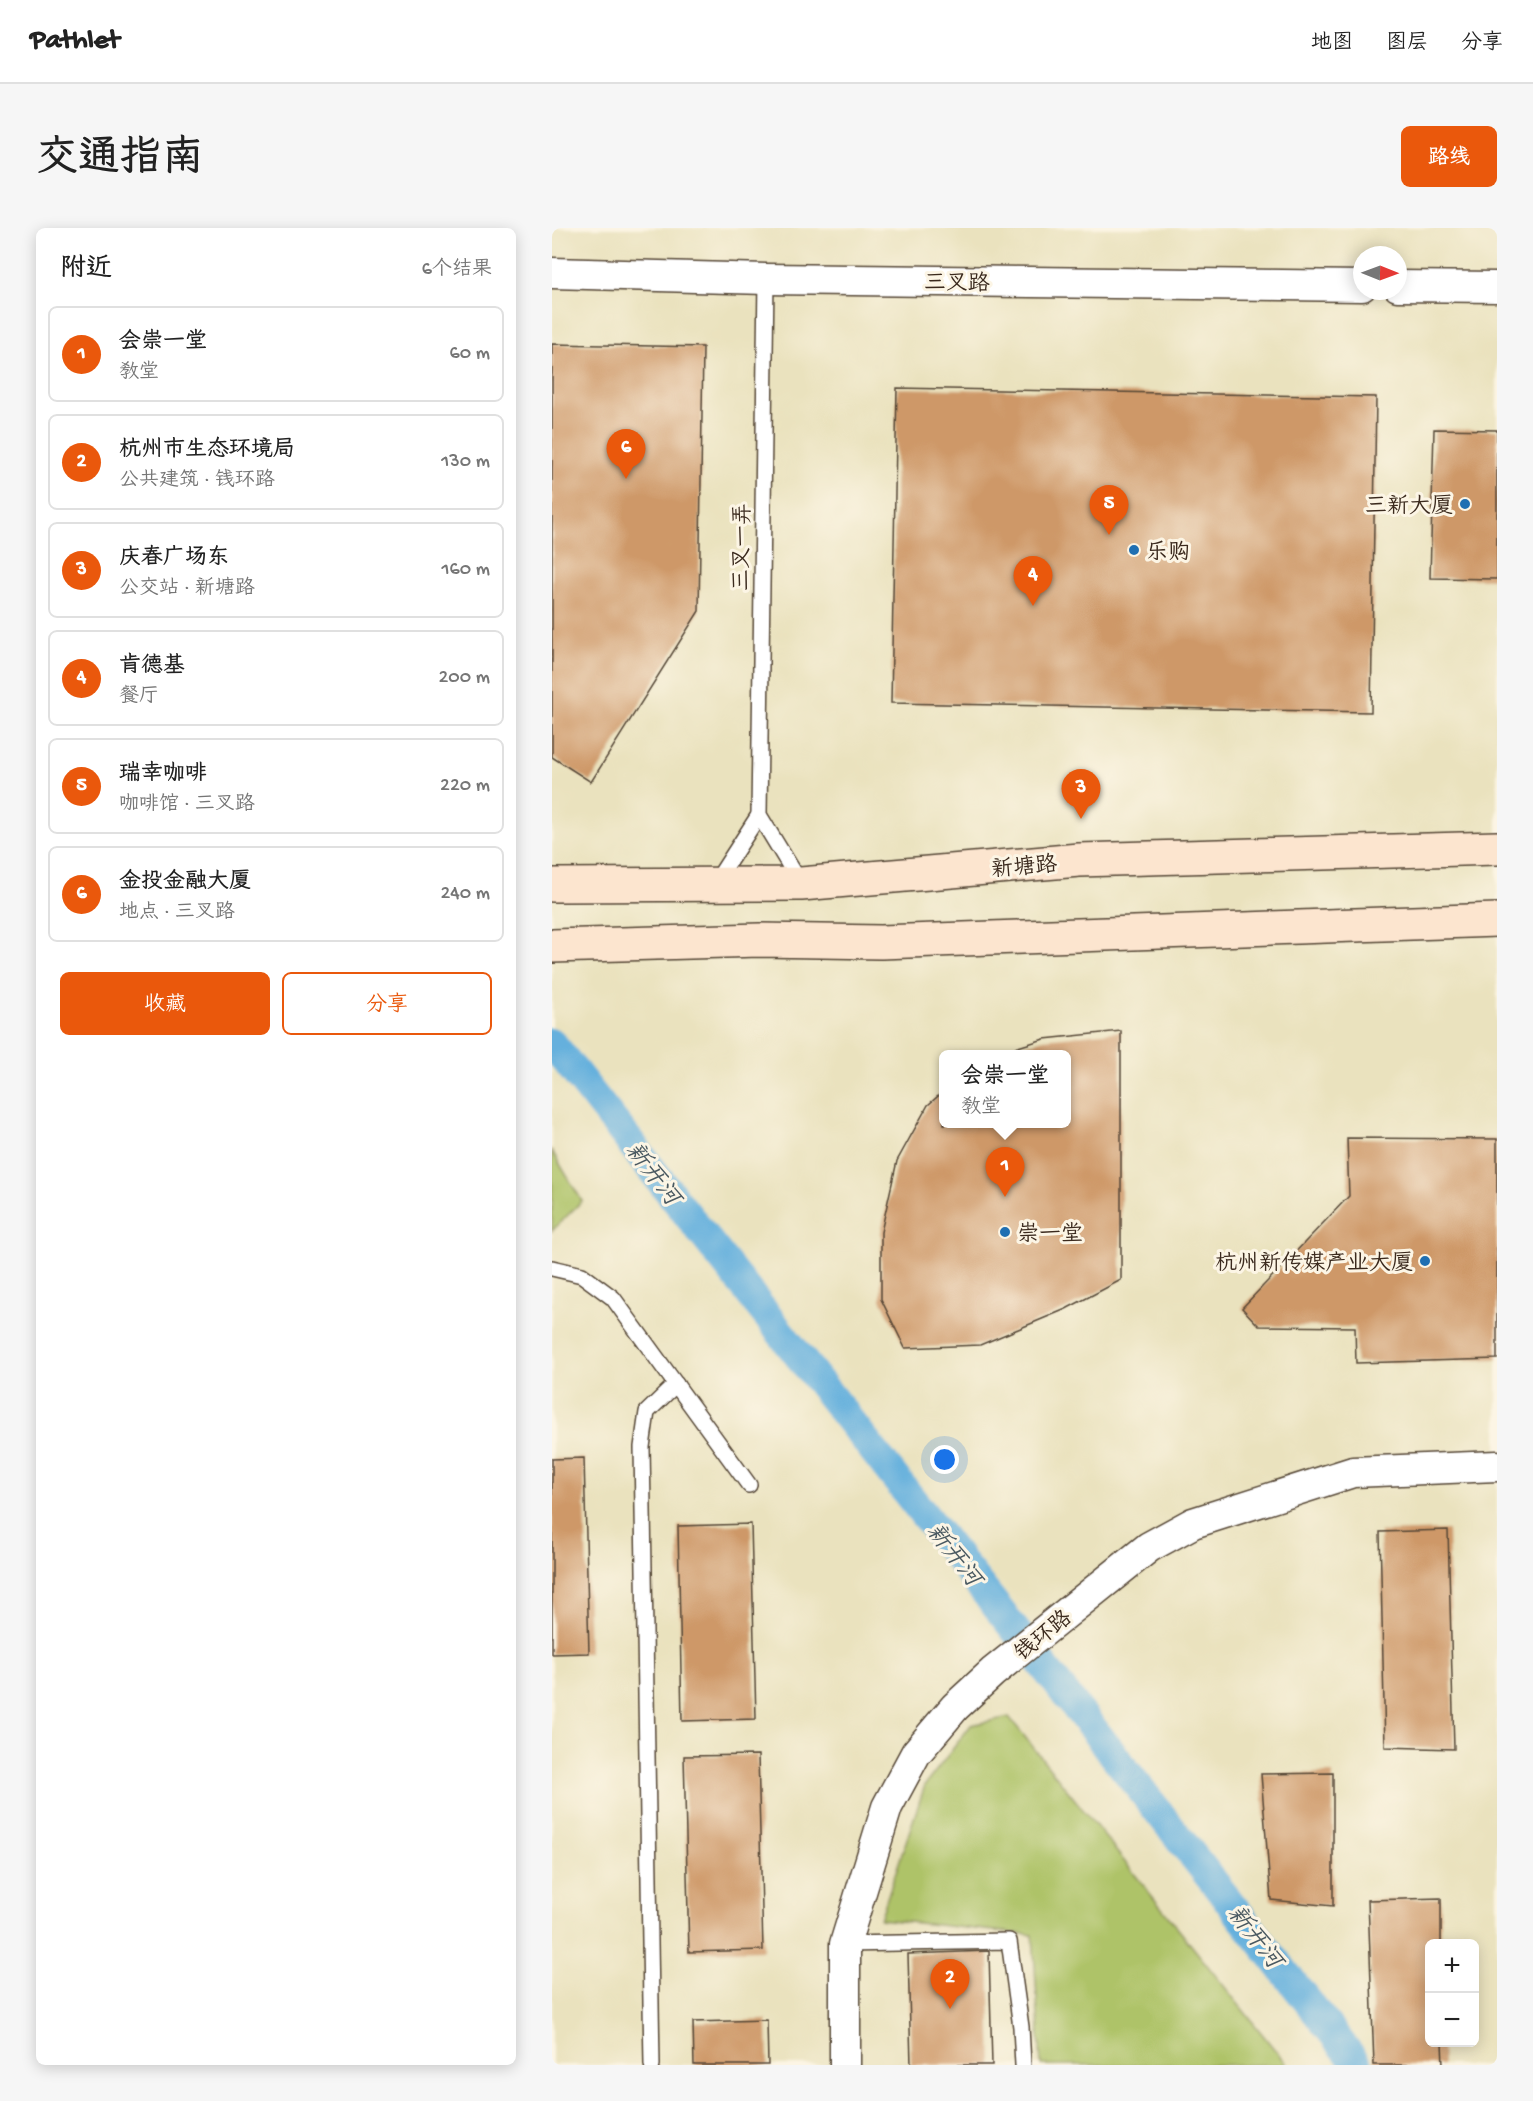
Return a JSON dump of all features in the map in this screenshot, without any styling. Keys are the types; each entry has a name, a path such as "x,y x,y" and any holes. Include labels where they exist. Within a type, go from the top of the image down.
{"main road":[{"name":"新塘路","path":"552,885 801,884 1079,860 1497,848"},
{"path":"552,945 760,940 893,942 1497,920"}],"street":[{"name":"三叉路","path":"552,273 766,279 1353,286"},
{"path":"1407,286 1497,287"},
{"name":"钱环路","path":"845,2065 845,1944 887,1807 916,1753 955,1707 993,1672 1149,1547 1193,1523 1353,1472 1497,1466"}],"lane":[{"name":"三叉一弄","path":"759,815 766,279"},
{"path":"715,885 759,815 801,884"},
{"path":"552,1268 582,1275 612,1298 750,1485"},
{"path":"652,2065 642,1447 647,1412 676,1384"},
{"path":"845,1944 1009,1941 1021,2027 1023,2065"}],"green space":[{"path":"552,1151 582,1201 552,1231"},
{"path":"1009,1717 1287,2065 1041,2065 1033,1935 880,1919 925,1785 971,1725"}],"building":[{"path":"552,344 703,347 699,611 591,782 552,757"},
{"name":"乐购","path":"897,388 1376,397 1371,712 891,703"},
{"name":"三新大厦","path":"1434,429 1497,430 1497,579 1430,578"},
{"path":"1121,1031 1121,1280 1066,1309 980,1345 905,1348 881,1299 881,1232 897,1161 928,1105 939,1095 939,1128 1071,1128 1071,1050 1008,1050 1044,1039"},
{"name":"杭州新传媒产业大厦","path":"1347,1138 1497,1139 1497,1359 1356,1363 1355,1327 1259,1326 1242,1308 1349,1196"},
{"path":"584,1458 589,1653 552,1654 552,1459"},
{"path":"751,1524 756,1719 682,1721 678,1526"},
{"path":"1448,1530 1454,1749 1385,1747 1380,1532"},
{"path":"758,1755 763,1950 689,1952 684,1756"},
{"path":"1333,1773 1333,1906 1271,1900 1261,1774"},
{"path":"1441,1898 1441,1939 1425,1939 1425,2047 1442,2047 1443,2065 1374,2065 1368,1900"},
{"path":"989,1951 992,2065 911,2065 908,1954"},
{"path":"767,2020 768,2065 694,2065 693,2022"}],"waterway":[{"name":"新开河","path":"552,1043 1358,2065"}],"place":[{"name":"金投金融大厦","path":"626,479"},
{"name":"三新大厦","path":"1465,504"},
{"name":"瑞幸咖啡","path":"1109,535"},
{"name":"乐购","path":"1134,550"},
{"name":"肯德基","path":"1033,606"},
{"name":"庆春广场东","path":"1081,819"},
{"name":"会崇一堂","path":"1005,1197"},
{"name":"崇一堂","path":"1005,1232"},
{"name":"杭州新传媒产业大厦","path":"1425,1261"},
{"name":"杭州市生态环境局","path":"950,2009"}]}
